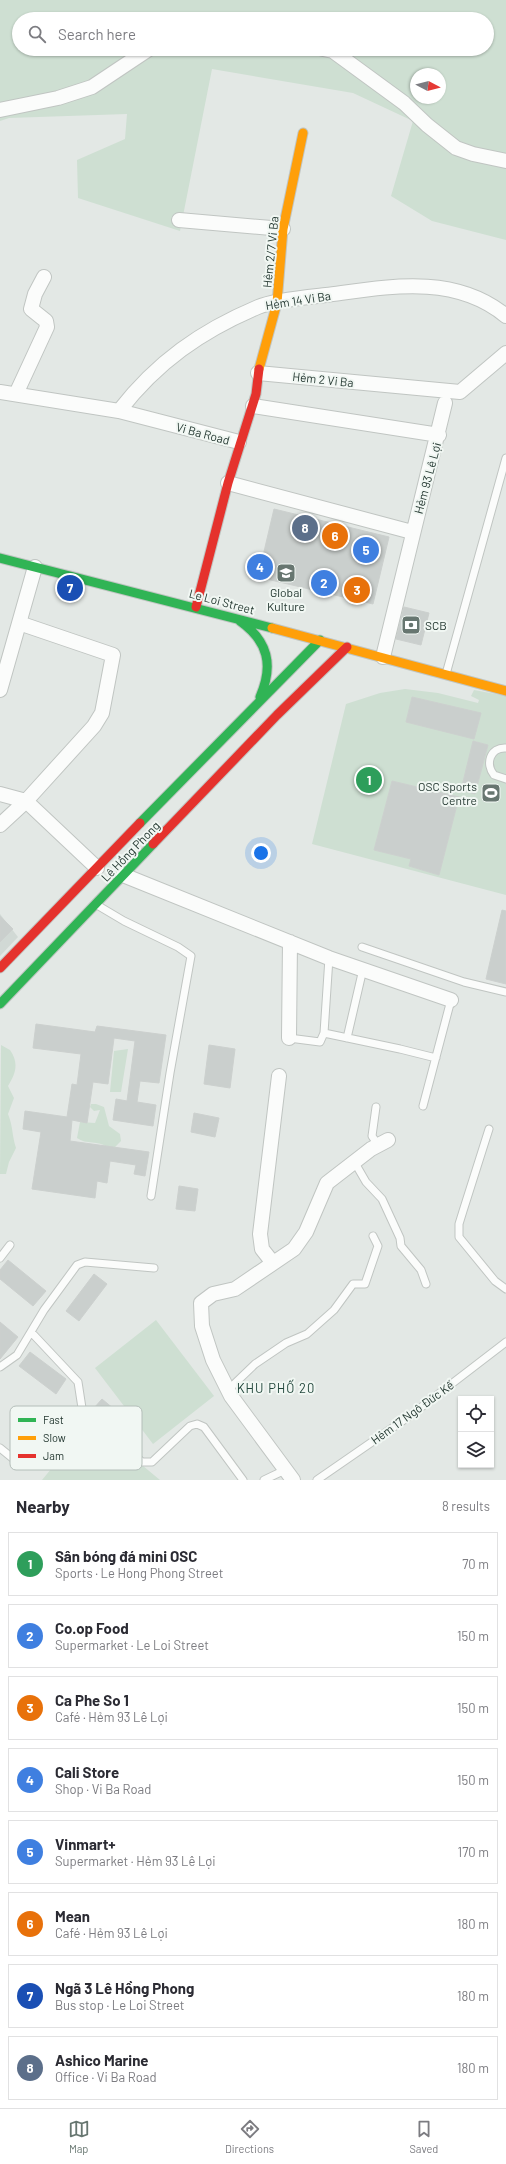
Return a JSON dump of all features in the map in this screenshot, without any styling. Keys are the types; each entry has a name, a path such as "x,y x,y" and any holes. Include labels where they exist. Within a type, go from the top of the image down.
{"main road":[{"name":"Hẻm 2/7 Vi Ba","path":"258,372 277,303 283,228 303,133"},
{"path":"240,442 253,406 258,372"},
{"name":"Vi Ba Road","path":"196,607 240,442"},
{"name":"Le Loi Street","path":"0,558 196,607 506,691"},
{"path":"230,616 244,623 253,631 265,648 268,662 268,673 265,689 259,700"},
{"path":"109,876 289,687 320,640"},
{"path":"289,687 347,647"},
{"name":"Lê Hồng Phong","path":"0,968 109,876 259,700 289,687"},
{"name":"Lê Hồng Phong","path":"0,1004 95,904 109,876"}],"street":[{"path":"0,110 58,98 92,87 138,56"},
{"path":"340,56 404,103 427,125 456,148 473,154 506,161"},
{"path":"179,220 283,228"},
{"path":"16,394 47,327 46,321 34,313 31,308 35,294 44,277"},
{"name":"Hẻm 14 Vi Ba","path":"120,411 139,385 191,341 259,306 402,285 428,286 480,299 506,316"},
{"name":"Hẻm 2 Vi Ba","path":"258,372 460,392 506,353"},
{"name":"Vi Ba Road","path":"0,392 120,411 240,442"},
{"path":"439,435 445,403"},
{"name":"Hẻm 93 Lê Lợi","path":"253,406 439,435 412,532 383,657"},
{"path":"228,483 412,532"},
{"path":"0,690 35,567"},
{"path":"0,825 26,801 94,726 102,713 113,655 19,623"},
{"path":"0,794 26,801 109,876 362,970 451,1000"},
{"path":"289,1038 290,942"},
{"path":"273,1263 262,1249 260,1234 279,1076"},
{"path":"289,1475 228,1390 213,1360 202,1326 201,1303 214,1294 235,1289 294,1249 306,1232 327,1183 355,1163 370,1149 383,1142"}],"lane":[{"path":"446,674 506,458"},
{"path":"506,748 494,752 490,756 488,766 494,775 506,779"},
{"path":"95,904 124,921 178,947 191,956 170,1073 151,1196"},
{"path":"362,947 464,982 506,992"},
{"path":"289,1038 320,1042 324,1033 329,958"},
{"path":"347,1038 362,970"},
{"path":"423,1106 451,1000"},
{"path":"324,1033 436,1058"},
{"path":"376,1107 372,1136 383,1142"},
{"path":"489,1129 459,1224 459,1237 495,1281 506,1289"},
{"path":"355,1163 366,1182 382,1199 400,1238 401,1246 421,1270 426,1284"},
{"path":"228,1390 255,1364 286,1343 307,1334 334,1310 353,1284 365,1284 378,1246 373,1236"},
{"path":"0,1258 10,1245"},
{"path":"0,1367 16,1355 44,1310 77,1265 85,1262 154,1268"},
{"path":"31,1332 78,1382 82,1396 82,1406"},
{"name":"Hẻm 17 Ngô Đức Kế","path":"317,1480 411,1415 506,1342"},
{"path":"142,1461 144,1463 150,1463 190,1426 200,1424 243,1480"},
{"path":"0,1448 10,1456"},
{"path":"264,1480 289,1475"}],"shaded area":[{"path":"0,914 18,937 0,956"}],"green space":[{"path":"0,0 506,0 506,240 432,221 391,196 413,121 353,93 212,69 180,231 78,198 77,160 125,139 127,114 9,118 0,121"},
{"path":"405,689 438,693 478,703 479,700 471,696 474,690 506,696 506,895 312,844 346,704 380,693","holes":["412,697 480,713 474,738 406,722","474,741 488,745 475,794 461,790","392,781 459,797 439,875 409,866 411,859 374,850"]},
{"path":"1,1045 10,1050 15,1059 15,1072 8,1086 14,1098 8,1114 16,1148 9,1162 6,1174 0,1174"},
{"path":"128,1049 121,1092 110,1092 114,1051"},
{"path":"91,1104 104,1107 109,1126 120,1134 121,1141 115,1147 107,1147 77,1138 80,1122 95,1123 100,1110 94,1111 90,1107"},
{"path":"156,1320 214,1396 153,1444 142,1430 142,1406 124,1406 95,1368"},
{"path":"142,1465 160,1480 42,1480 50,1470 142,1470"}],"building":[{"path":"274,509 389,537 373,604 258,577"},
{"name":"SCB","path":"404,607 429,613 421,645 396,639"},
{"path":"412,697 481,713 474,739 406,722"},
{"path":"473,741 488,745 475,794 461,790"},
{"path":"392,781 459,797 439,875 409,866 411,859 374,850"},
{"path":"502,910 506,911 506,984 486,979"},
{"path":"0,916 13,929 0,942"},
{"path":"36,1024 95,1032 97,1026 166,1035 159,1083 140,1081 137,1102 156,1105 153,1126 113,1120 116,1099 127,1101 135,1041 114,1038 108,1084 93,1082 87,1123 72,1120 70,1141 149,1152 145,1176 134,1174 136,1165 110,1161 107,1183 97,1181 95,1198 32,1189 41,1132 23,1129 25,1111 67,1117 72,1084 77,1085 81,1054 33,1048"},
{"path":"209,1045 235,1049 230,1088 204,1084"},
{"path":"194,1113 219,1118 215,1137 191,1132"},
{"path":"179,1186 198,1189 195,1211 176,1209"},
{"path":"8,1260 46,1291 33,1306 0,1279 0,1270"},
{"path":"94,1274 107,1284 79,1321 66,1311"},
{"path":"0,1322 18,1337 0,1359"},
{"path":"30,1352 66,1379 56,1394 19,1366"},
{"path":"102,1399 110,1406 96,1406"}],"traffic: fast":[{"path":"0,558 272,628"},
{"path":"240,621 257,637 266,654 267,674 260,697"},
{"path":"140,823 320,640"},
{"path":"0,1004 153,844"}],"traffic: slow":[{"path":"259,369 277,303 283,229 303,133"},
{"path":"272,628 506,691"}],"traffic: jam":[{"path":"196,607 228,483 256,394 259,369"},
{"path":"153,844 277,715 347,647"},
{"path":"0,968 140,823"}],"place":[{"name":"Ashico Marine","path":"305,528"},
{"name":"Mean","path":"335,536"},
{"name":"Vinmart+","path":"366,550"},
{"name":"Cali Store","path":"260,567"},
{"name":"Global Kulture","path":"286,573"},
{"name":"Co.op Food","path":"324,583"},
{"name":"Ngã 3 Lê Hồng Phong","path":"70,588"},
{"name":"Ca Phe So 1","path":"357,590"},
{"name":"SCB","path":"411,625"},
{"name":"Sân bóng đá mini OSC","path":"369,780"},
{"name":"OSC Sports Centre","path":"491,793"}],"district":[{"name":"KHU PHỐ 20","path":"276,1388"}]}
